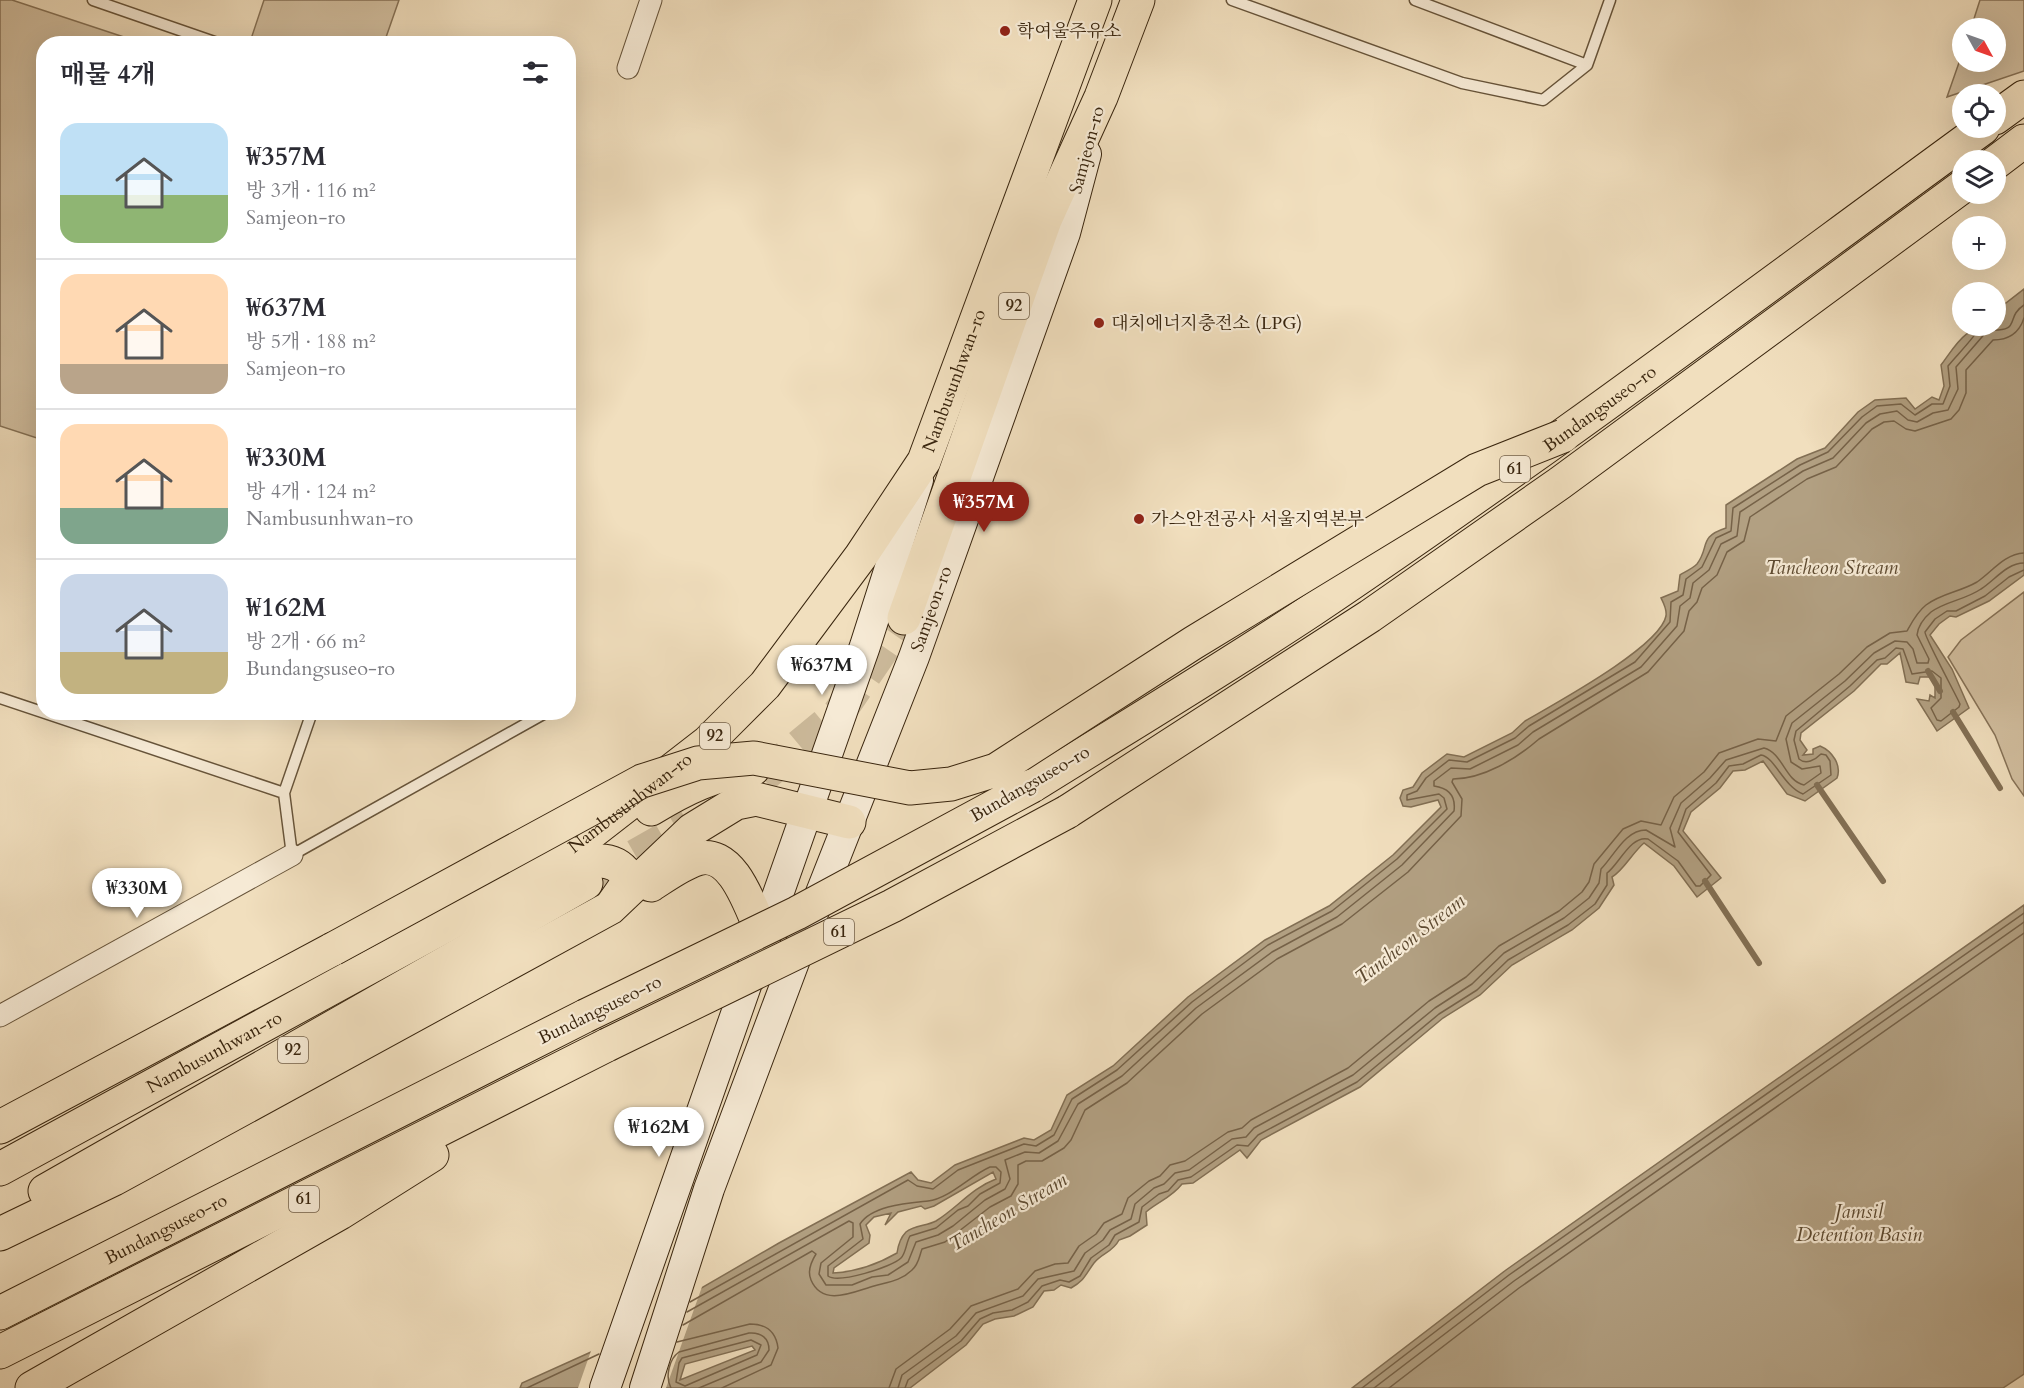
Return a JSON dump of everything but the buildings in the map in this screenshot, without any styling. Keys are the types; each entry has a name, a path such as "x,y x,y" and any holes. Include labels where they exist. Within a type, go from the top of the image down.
{"main road":[{"name":"Nambusunhwan-ro","path":"0,1169 533,878 708,742 765,686 861,556 924,461 1095,0"},
{"name":"Nambusunhwan-ro","path":"904,618 1045,220 1101,97 1138,0"},
{"name":"Samjeon-ro","path":"645,1388 709,1189 800,946 914,657 1065,233 1101,97"},
{"path":"2006,110 2024,97"},
{"name":"Bundangsuseo-ro","path":"0,1313 574,1022 797,913 1032,786 1245,654 1563,436 1969,138"},
{"path":"2006,155 2024,141"},
{"name":"Bundangsuseo-ro","path":"0,1352 607,1045 902,901 1067,812 1370,616 1560,483 1952,194"},
{"path":"0,1127 642,781 698,763 754,758 910,788 951,783 996,770 1193,643 1478,470 1563,436"},
{"path":"606,1388 819,779 924,461"},
{"path":"533,878 693,784 715,777 754,769 819,779 861,791"},
{"path":"610,908 692,830 736,803 756,799 849,822"},
{"path":"0,1234 114,1179 696,859 711,857 721,861 737,880 763,941"},
{"path":"533,878 590,862 603,860 615,862 627,875 627,884 610,908"},
{"name":"Nambusunhwan-ro","path":"0,1218 121,1146 586,884"},
{"path":"32,1388 340,1213 607,1045"}],"street":[{"path":"628,68 651,0"},
{"path":"0,1016 292,855"}],"lane":[{"path":"93,0 197,36"},
{"path":"1232,0 1462,83 1543,100 1587,65 1610,0"},
{"path":"1415,0 1587,65"},
{"path":"0,698 36,710"},
{"path":"66,720 284,793"},
{"path":"309,720 284,793 292,855 534,720"}],"shaded area":[{"path":"0,0 12,0 121,36 36,36 36,438 0,426"},
{"path":"264,0 399,0 386,36 252,36"},
{"path":"1980,0 2024,0 2024,71 1986,84 1952,84 1952,95 1947,97 1956,72 2006,72 2006,18 1974,18"},
{"path":"2024,592 2024,796 2012,779 1995,735 1948,657 1961,640"}],"water":[{"name":"Tancheon Stream","path":"2024,289 2024,575 1989,601 1956,617 1950,616 1930,635 1952,669 1969,708 1937,731 1917,699 1929,701 1930,695 1935,698 1935,681 1931,677 1920,677 1918,684 1906,682 1900,653 1887,664 1881,664 1854,691 1801,733 1800,740 1807,750 1803,755 1813,754 1813,749 1820,746 1824,748 1837,763 1837,778 1805,801 1787,794 1763,761 1745,770 1733,771 1720,788 1691,812 1683,831 1721,878 1697,897 1674,866 1644,843 1612,877 1614,885 1599,908 1572,930 1512,965 1480,995 1443,1018 1360,1087 1261,1140 1247,1158 1240,1150 1193,1183 1182,1184 1146,1212 1147,1225 1119,1240 1094,1263 1076,1285 1071,1288 1061,1285 1054,1290 1044,1291 1033,1307 1014,1316 995,1319 983,1324 966,1345 910,1388 520,1388 522,1383 591,1352 779,1243 911,1172 918,1180 931,1183 955,1165 1024,1138 1034,1140 1051,1130 1067,1095 1113,1066 1188,997 1265,940 1329,906 1393,855 1441,807 1438,800 1411,807 1403,806 1400,798 1403,790 1413,787 1422,773 1447,754 1464,757 1512,733 1525,721 1604,674 1646,643 1659,629 1666,616 1666,609 1661,598 1678,591 1680,575 1697,564 1711,535 1726,528 1726,505 1797,459 1825,448 1858,412 1875,400 1906,398 1915,409 1932,397 1939,400 1944,386 1941,365 1963,337 2006,336 2006,303","holes":["993,1172 996,1179 979,1188 936,1221 906,1232 897,1253 866,1267 833,1273 834,1268 869,1243 870,1235 866,1225 874,1217 891,1213 885,1225 898,1212 921,1206 925,1209 934,1206","752,1346 755,1350 680,1380 685,1364"]},
{"name":"Jamsil Detention Basin","path":"2024,905 2024,1374 2003,1388 1352,1388 1506,1270"}],"pier":[{"path":"703,1284 666,1388 578,1388 592,1348"}],"waterway":[{"path":"1928,671 1940,691"},
{"path":"1953,712 2000,788"},
{"path":"1817,785 1883,881"},
{"path":"1705,881 1759,963"}],"tunnel":[{"path":"762,777 839,713 904,618"},
{"path":"593,880 689,825"}],"place":[{"name":"학여울주유소","path":"1005,31"},
{"name":"대치에너지충전소 (LPG)","path":"1099,323"},
{"name":"가스안전공사 서울지역본부","path":"1139,519"}]}
